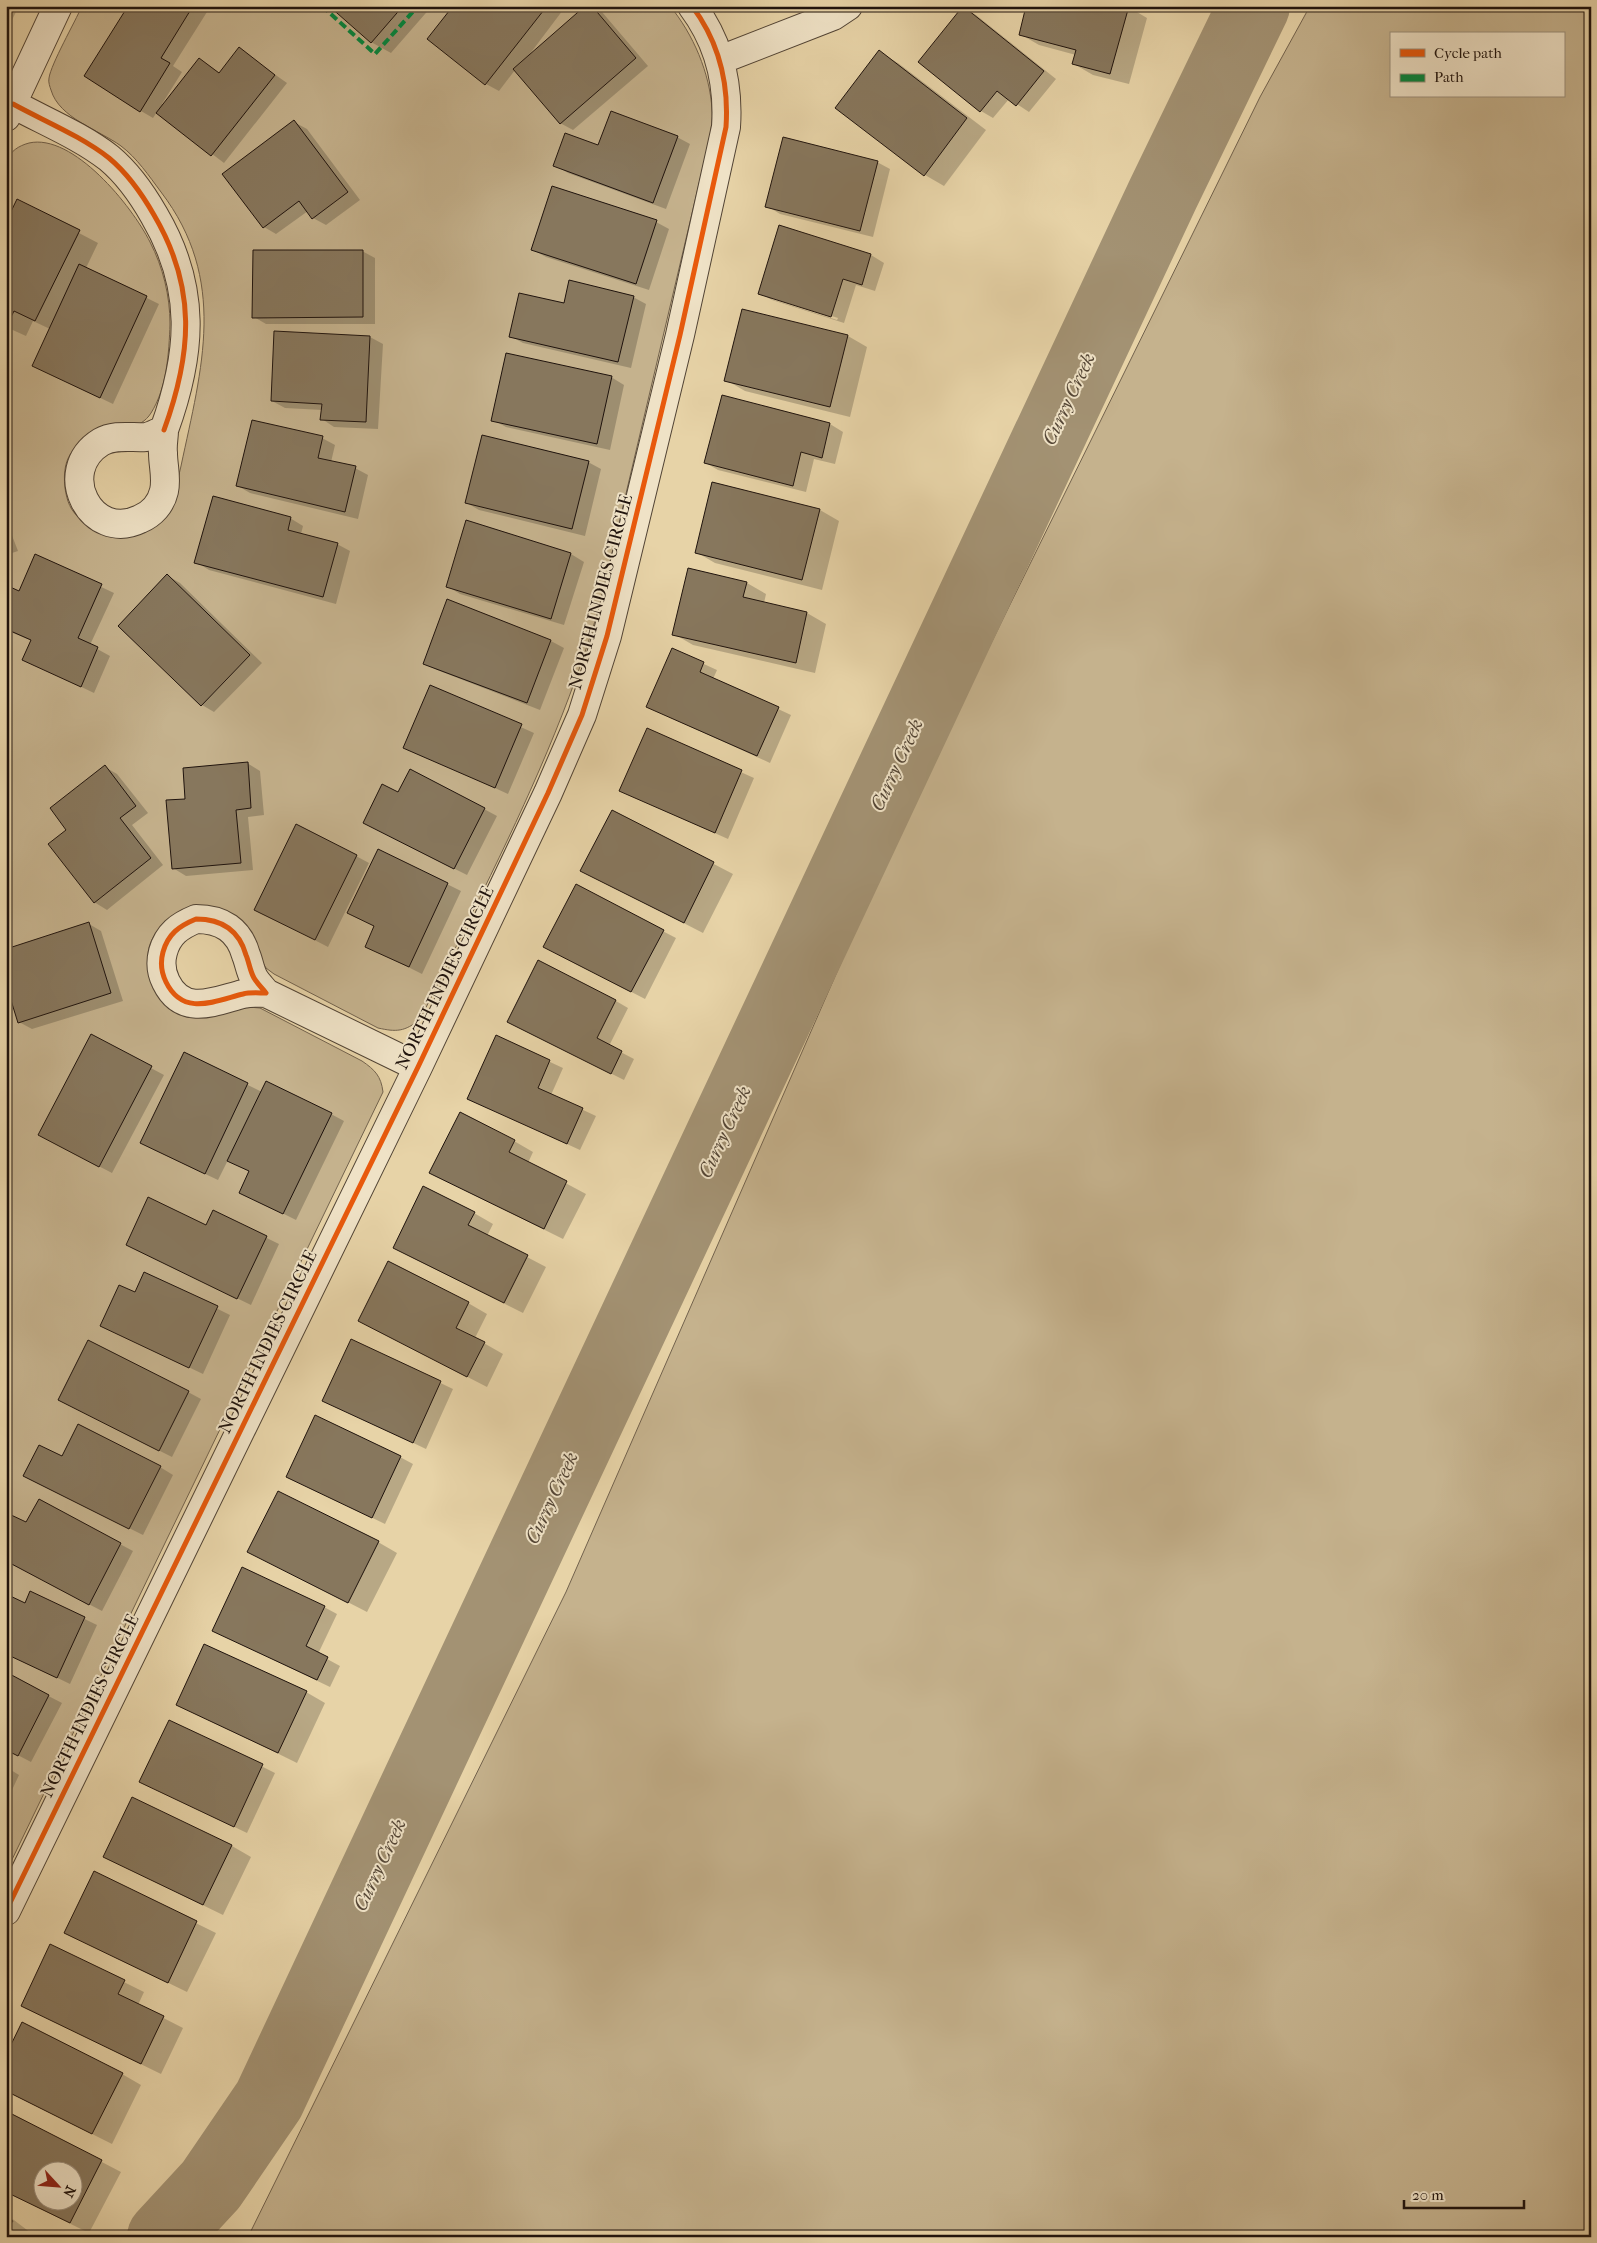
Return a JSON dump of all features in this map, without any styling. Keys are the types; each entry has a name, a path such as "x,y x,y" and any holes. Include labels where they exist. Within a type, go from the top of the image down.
{"street":[{"path":"58,6 9,110 108,158 124,173 148,205 172,250 185,294 187,318 186,343 179,385 164,430"},
{"name":"NORTH INDIES CIRCLE","path":"6,1911 418,1067 548,793 582,715 607,636 680,335 726,127 728,104 720,60 710,36 692,6"},
{"path":"720,60 833,16 848,6"},
{"path":"266,993 418,1067"}],"shaded area":[{"path":"82,6 670,6 693,41 704,68 711,96 712,116 710,137 600,604 588,642 576,679 532,787 420,1019 405,1029 390,1030 378,1028 274,974 266,968 260,958 181,912 159,929 151,942 148,955 150,979 163,1000 174,1010 186,1015 198,1016 234,1009 260,1008 362,1061 377,1074 383,1092 6,1872 6,161 10,154 25,144 46,143 64,149 82,160 99,175 130,210 155,252 165,282 170,313 169,346 164,381 151,413 141,423 128,429 83,442 72,451 66,466 65,488 70,505 77,516 95,528 103,532 119,535 134,534 146,530 155,523 169,504 178,479 196,394 202,359 204,325 202,291 195,258 182,225 161,192 127,151 71,116 55,100 51,90 49,78 58,53"},
{"path":"1310,6 1591,6 1591,2237 248,2237 566,1592 899,830 1260,97"}],"building":[{"path":"128,6 193,6 161,58 170,63 140,112 84,76"},
{"path":"329,6 403,6 371,43"},
{"path":"453,6 547,6 485,85 427,39"},
{"path":"585,6 592,6 636,58 560,124 513,69"},
{"path":"963,6 1044,71 1016,106 997,91 980,112 918,62"},
{"path":"1026,6 1129,6 1110,74 1072,64 1076,50 1019,35"},
{"path":"239,47 275,75 211,156 156,113 199,58 219,73"},
{"path":"879,50 967,118 924,176 835,108"},
{"path":"611,111 678,136 653,203 553,166 565,133 598,145"},
{"path":"294,120 348,192 312,219 299,201 263,228 222,174"},
{"path":"783,137 878,161 860,231 765,207"},
{"path":"552,186 657,220 636,284 531,250"},
{"path":"17,199 80,230 35,321 14,311 6,327 6,222"},
{"path":"779,225 871,254 862,285 843,279 831,317 758,294"},
{"path":"253,250 363,250 363,317 252,318"},
{"path":"79,264 147,296 100,398 32,366"},
{"path":"569,280 634,296 618,362 509,337 519,293 564,303"},
{"path":"742,309 848,335 830,407 724,381"},
{"path":"274,331 370,336 366,422 320,420 322,404 271,401"},
{"path":"506,353 612,376 597,444 491,421"},
{"path":"722,395 830,423 822,458 801,452 793,486 704,463"},
{"path":"252,420 323,436 318,458 356,466 345,512 236,486"},
{"path":"482,435 589,461 572,529 465,503"},
{"path":"712,482 820,509 802,580 695,553"},
{"path":"213,496 291,517 288,530 338,543 323,597 194,563"},
{"path":"466,520 571,553 551,619 446,587"},
{"path":"35,554 102,584 78,638 98,647 81,687 22,660 31,640 6,629 6,590 8,586 19,591"},
{"path":"688,568 747,582 743,597 807,612 796,663 672,635"},
{"path":"167,574 250,655 201,706 118,626"},
{"path":"447,599 551,640 527,703 423,664"},
{"path":"672,648 704,662 700,672 779,707 757,756 646,707"},
{"path":"430,685 522,724 495,788 403,748"},
{"path":"647,728 742,770 715,833 619,791"},
{"path":"248,762 251,808 236,810 241,863 172,869 166,800 185,799 183,768"},
{"path":"105,765 136,806 120,818 151,858 94,903 48,844 66,830 50,808"},
{"path":"410,769 485,808 454,869 363,823 382,784 398,792"},
{"path":"612,810 714,862 684,923 580,871"},
{"path":"296,824 357,855 315,940 254,910"},
{"path":"378,849 448,883 409,967 365,947 374,926 347,913"},
{"path":"576,884 664,930 631,992 543,947"},
{"path":"89,922 111,993 18,1023 6,984 6,949"},
{"path":"538,960 616,1000 597,1038 622,1051 611,1074 507,1022"},
{"path":"91,1034 152,1066 99,1167 38,1135"},
{"path":"496,1035 550,1060 538,1088 583,1108 567,1144 467,1099"},
{"path":"184,1052 248,1083 205,1174 140,1143"},
{"path":"266,1081 332,1113 283,1214 239,1193 249,1171 227,1161"},
{"path":"460,1112 515,1140 509,1152 567,1181 544,1229 429,1173"},
{"path":"423,1186 475,1212 468,1225 528,1255 504,1303 393,1248"},
{"path":"148,1197 206,1225 213,1210 267,1236 237,1299 126,1245"},
{"path":"388,1261 469,1302 456,1328 485,1342 467,1377 358,1321"},
{"path":"144,1272 218,1306 189,1368 100,1326 119,1285 135,1292"},
{"path":"351,1339 441,1381 413,1443 322,1401"},
{"path":"88,1340 189,1391 159,1451 58,1400"},
{"path":"315,1415 401,1456 372,1518 286,1477"},
{"path":"78,1424 161,1466 129,1529 23,1476 39,1445 62,1456"},
{"path":"278,1491 379,1541 348,1603 247,1552"},
{"path":"39,1499 121,1543 89,1605 6,1561 6,1520 9,1514 26,1522"},
{"path":"242,1567 325,1606 306,1646 328,1657 317,1680 212,1631"},
{"path":"30,1591 85,1617 57,1678 6,1654 6,1594 25,1603"},
{"path":"204,1644 307,1691 278,1753 176,1705"},
{"path":"6,1672 49,1695 18,1756 6,1750"},
{"path":"169,1720 263,1764 234,1827 139,1782"},
{"path":"132,1797 232,1845 203,1905 103,1857"},
{"path":"94,1871 197,1921 168,1983 64,1933"},
{"path":"50,1944 125,1980 118,1994 164,2016 141,2064 21,2006"},
{"path":"22,2022 123,2073 92,2134 6,2091 6,2055"},
{"path":"6,2111 102,2160 82,2199 82,2160 32,2160 32,2205 6,2192"},
{"path":"43,2210 77,2210 70,2223"},
{"path":"6,2216 13,2221 6,2230"}],"waterway":[{"name":"Curry Creek","path":"163,2237 211,2185 269,2100 1163,194 1254,6"}],"marked path":[{"path":"322,6 375,54 418,6"}],"cycle path":[{"path":"6,1911 418,1067 548,793 582,715 607,636 680,335 726,127 726,95 720,64 709,34 692,6"},
{"path":"13,104 74,136 109,158 122,170 139,192 168,242 178,269 186,321 180,374 164,430"},
{"path":"196,919 214,921 234,933 243,946 254,978 266,993 246,993 211,1003 200,1004 181,1000 173,993 162,971 163,952 171,935 196,919"}]}
